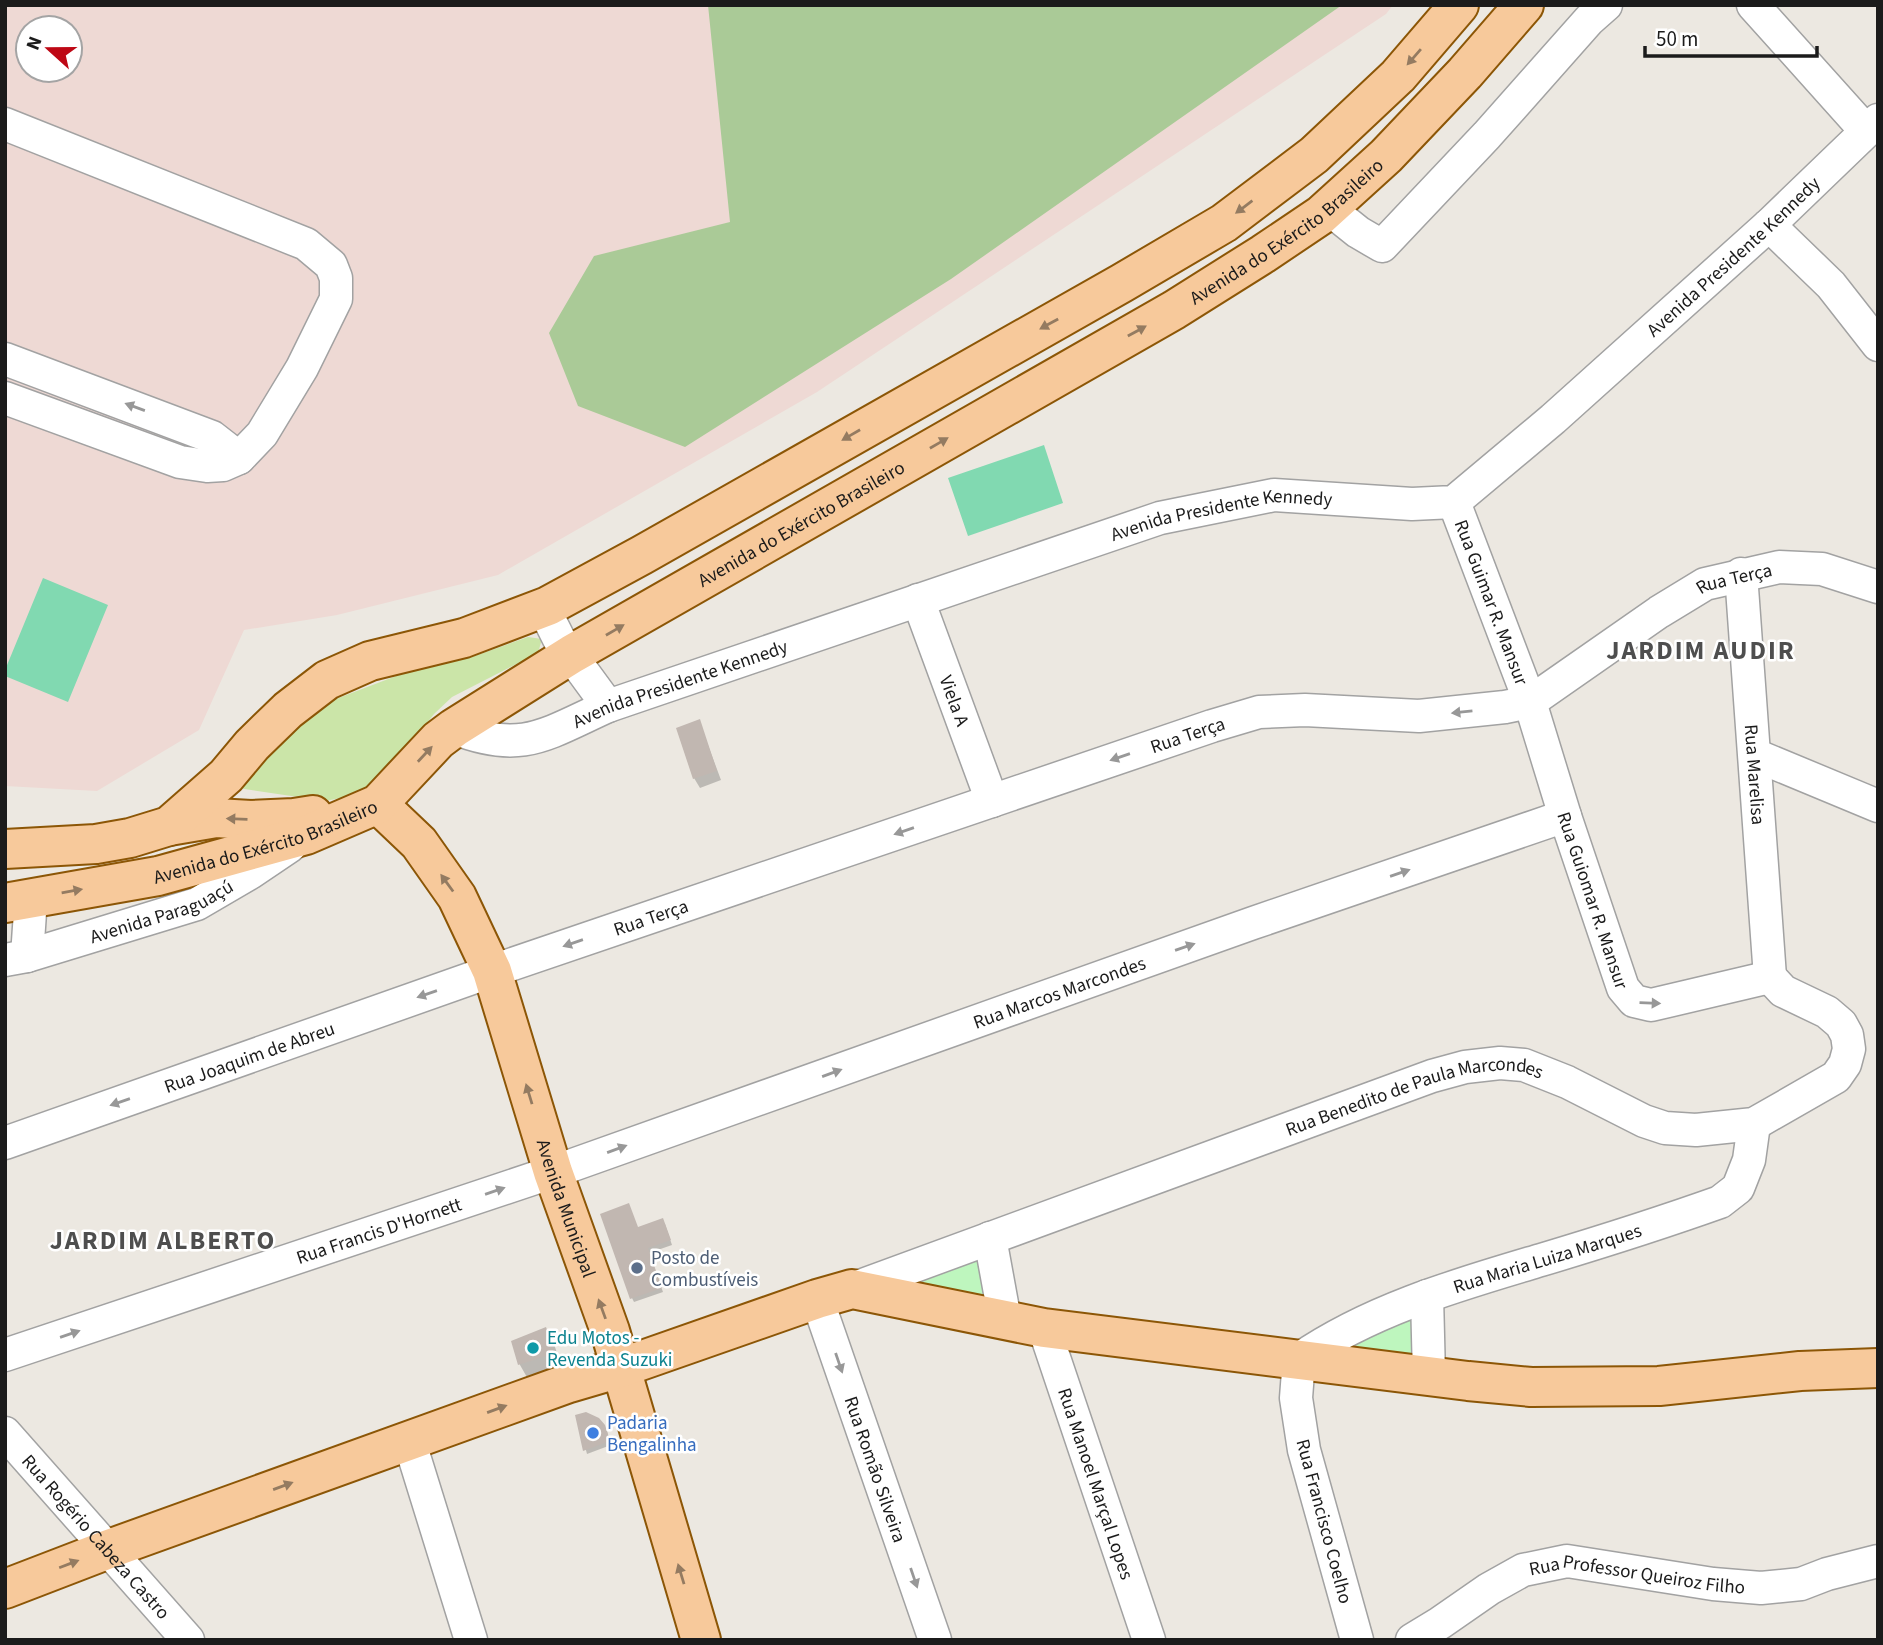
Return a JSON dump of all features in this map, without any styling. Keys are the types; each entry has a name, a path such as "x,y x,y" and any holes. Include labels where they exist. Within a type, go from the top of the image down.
{"main road":[{"path":"169,826 226,776 252,745 288,710 327,680 370,661 464,638 548,606 1224,223 1314,155 1398,76 1459,5"},
{"name":"Avenida do Exército Brasileiro","path":"18,901 158,876 306,835 378,804 438,740 572,654 1174,310 1263,254 1328,208 1386,156 1465,73 1524,5"},
{"path":"5,849 96,844 130,838 169,826 216,818 294,818 378,804"},
{"name":"Avenida Municipal","path":"378,804 419,843 457,897 492,971 553,1172 610,1331 701,1640"},
{"path":"5,1589 569,1383 835,1294 1044,1328 1531,1387 1659,1386 1800,1371 1878,1368"}],"street":[{"path":"1328,208 1381,246 1487,135 1589,20 1606,5"},
{"path":"1753,5 1872,126"},
{"path":"5,124 306,244 331,265 336,278 336,299 302,368 262,434 239,458 223,466 207,466 164,456 9,399 17,363 177,422 212,437 239,458"},
{"name":"Avenida Presidente Kennedy","path":"454,728 480,738 508,742 534,739 608,706 918,600 1160,519 1230,503 1274,495 1412,504 1454,502 1553,419 1769,225 1872,126"},
{"path":"1769,225 1831,285 1878,345"},
{"path":"164,456 178,430 177,422"},
{"name":"Rua Guimar R. Mansur","path":"1454,502 1530,702"},
{"name":"Rua Terça","path":"492,971 1259,712 1305,710 1419,716 1530,702 1596,654 1682,598 1706,584 1741,574 1779,567 1822,569 1878,587"},
{"name":"Rua Marelisa","path":"1741,574 1770,977"},
{"name":"Viela A","path":"918,600 992,801"},
{"path":"548,606 551,623 559,639 608,706"},
{"name":"Rua Guiomar R. Mansur","path":"1530,702 1622,988 1634,1001 1651,1005 1770,977"},
{"path":"1755,755 1878,806"},
{"name":"Rua Marcos Marcondes","path":"553,1172 1188,946 1565,816"},
{"name":"Avenida Paraguaçú","path":"16,958 197,904 250,873 306,835"},
{"path":"16,958 18,901"},
{"name":"Rua Joaquim de Abreu","path":"5,1143 492,971"},
{"name":"Rua Benedito de Paula Marcondes","path":"835,1294 1432,1076 1465,1068 1500,1063 1524,1065 1567,1082 1644,1121 1665,1128 1696,1130 1754,1124 1836,1077 1845,1064 1849,1049 1847,1035 1841,1024 1827,1012 1783,991 1770,977"},
{"name":"Rua Maria Luiza Marques","path":"1299,1359 1329,1339 1370,1318 1427,1296 1720,1202 1738,1188 1749,1160 1754,1124"},
{"name":"Rua Francis D'Hornett","path":"5,1355 553,1172"},
{"path":"990,1238 1005,1320"},
{"name":"Rua Romão Silveira","path":"835,1294 935,1640"},
{"path":"1427,1296 1429,1376"},
{"name":"Rua Manoel Marçal Lopes","path":"1044,1328 1149,1640"},
{"name":"Rua Francisco Coelho","path":"1299,1359 1296,1398 1304,1450 1357,1640"},
{"name":"Rua Rogério Cabeza Castro","path":"5,1433 188,1640"},
{"path":"409,1440 471,1640"},
{"name":"Rua Professor Queiroz Filho","path":"1412,1640 1523,1570 1567,1561 1713,1584 1761,1588 1801,1584 1827,1574 1878,1561"}],"shaded area":[{"path":"5,5 1393,5 1386,14 817,392 498,575 337,615 244,630 199,730 97,791 5,786"}],"green space":[{"path":"708,5 1342,5 951,279 685,447 578,406 549,333 594,256 730,222"},
{"path":"1044,445 1063,503 968,536 948,478"},
{"path":"43,578 108,605 68,702 5,676 5,670"},
{"path":"528,637 542,639 538,653 452,697 434,714 385,776 363,791 325,801 238,788 258,757 328,702 404,673 469,658"},
{"path":"976,1257 995,1276 984,1301 902,1279"},
{"path":"1412,1320 1423,1335 1420,1360 1348,1351 1347,1342 1383,1327"}],"building":[{"path":"700,719 717,771 693,779 676,728"},
{"name":"Posto de Combustíveis","path":"629,1203 638,1227 663,1218 671,1240 648,1248 662,1288 630,1299 600,1214"},
{"name":"Edu Motos - Revenda Suzuki","path":"546,1327 555,1353 518,1365 511,1341"},
{"name":"Padaria Bengalinha","path":"586,1412 599,1418 605,1425 610,1441 583,1451 575,1415"}],"place":[{"name":"Posto de Combustíveis","path":"637,1268"},
{"name":"Edu Motos - Revenda Suzuki","path":"533,1348"},
{"name":"Padaria Bengalinha","path":"593,1433"}],"district":[{"name":"JARDIM AUDIR","path":"1701,650"},
{"name":"JARDIM ALBERTO","path":"163,1240"}]}
